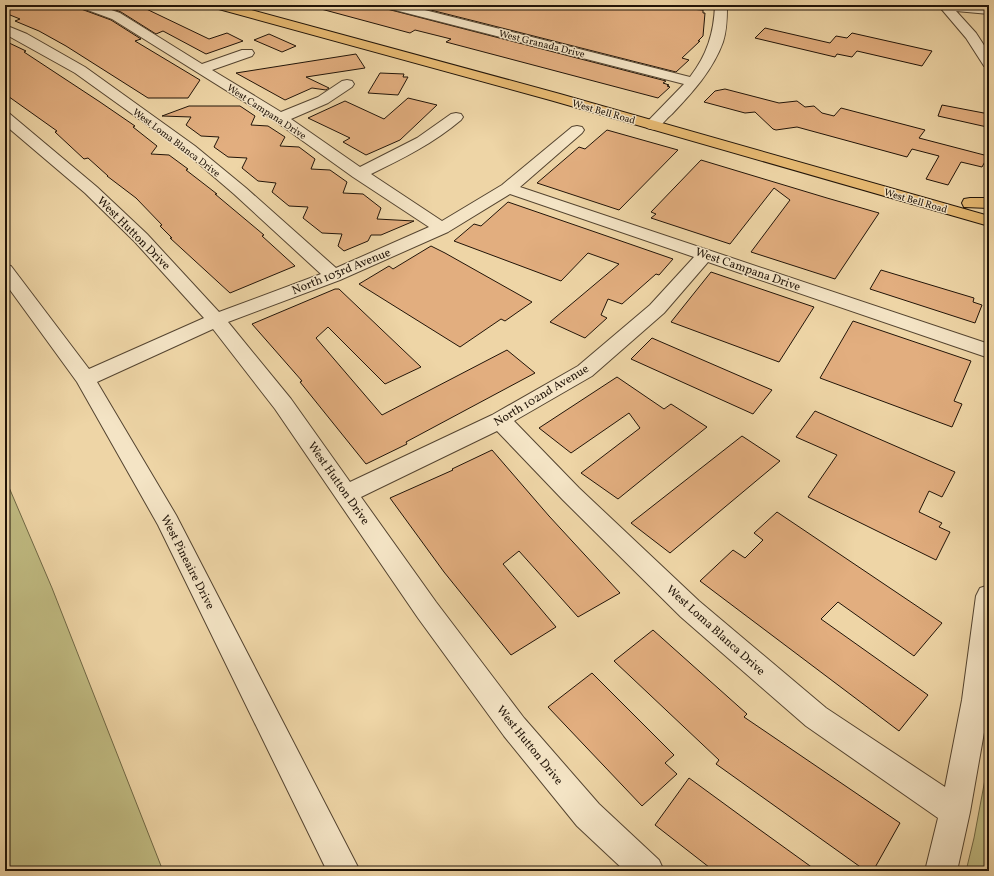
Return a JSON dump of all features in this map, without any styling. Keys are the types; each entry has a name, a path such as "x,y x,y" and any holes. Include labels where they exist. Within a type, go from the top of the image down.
{"main road":[{"name":"West Bell Road","path":"219,5 989,208"},
{"name":"West Bell Road","path":"256,5 657,120 989,221"},
{"path":"970,203 989,203"}],"street":[{"name":"West Campana Drive","path":"86,5 116,16 280,118 359,174 442,228"},
{"name":"West Granada Drive","path":"391,5 693,82"},
{"path":"657,120 685,92 706,64 715,46 722,21 721,5"},
{"path":"944,6 986,12"},
{"path":"944,6 957,19 989,63"},
{"path":"957,19 986,12"},
{"name":"West Loma Blanca Drive","path":"5,29 80,70 190,149 240,191 334,276"},
{"path":"200,68 247,53"},
{"path":"280,118 323,100 347,84"},
{"name":"West Hutton Drive","path":"5,117 91,190 141,238 216,320 282,404 347,494 427,610 514,727 588,815 648,871"},
{"path":"359,174 423,142 444,128 456,117"},
{"name":"North 103rd Avenue","path":"85,379 216,320 334,276 442,228 508,188 577,130"},
{"name":"West Campana Drive","path":"508,188 989,351"},
{"name":"North 102nd Avenue","path":"347,494 500,420 585,371 657,309 705,255"},
{"name":"West Pineaire Drive","path":"5,270 85,379 168,522 344,871"},
{"name":"West Loma Blanca Drive","path":"500,420 571,494 702,619 816,717 955,812"},
{"path":"940,871 955,812 983,656 989,596"}],"shaded area":[{"path":"5,478 52,588 163,871 5,871"},
{"path":"989,758 989,871 966,871 974,838"}],"building":[{"path":"5,5 79,5 81,9 111,20 141,39 135,41 200,80 188,98 148,98 66,46 39,31 15,21 20,19 5,13"},
{"path":"102,5 138,5 209,39 227,33 243,41 206,54 163,31 156,34 121,12"},
{"path":"322,5 384,5 387,9 666,81 663,83 669,85 667,86 670,87 658,98 446,42 451,39 415,30 410,33 321,9"},
{"path":"411,5 638,5 703,10 703,13 705,13 703,36 698,41 700,41 682,58 689,60 676,72"},
{"path":"765,28 830,43 836,36 847,38 852,33 932,51 922,66 857,51 852,57 837,54 835,57 755,38"},
{"path":"269,34 296,46 282,52 254,40"},
{"path":"5,41 26,51 24,52 135,126 133,127 157,146 151,154 169,155 188,169 186,170 217,194 215,194 264,235 262,236 295,266 230,293 170,238 172,238 160,226 162,225 136,198 107,176 88,158 84,159 55,132 57,131 5,94"},
{"path":"356,54 365,68 306,77 329,88 326,90 312,88 285,100 236,73"},
{"path":"380,73 404,74 403,77 408,77 398,95 368,93"},
{"path":"725,89 779,103 797,101 805,107 814,106 822,113 834,116 841,108 925,130 919,138 988,156 982,167 961,162 948,185 926,179 939,156 912,149 907,157 797,127 776,130 755,112 745,113 704,102 715,91"},
{"path":"408,98 437,105 400,140 366,155 343,142 350,138 308,118 345,101 384,119"},
{"path":"942,105 989,114 987,127 938,116"},
{"path":"189,106 240,106 255,116 251,125 268,126 285,137 280,146 299,147 315,159 311,169 330,170 347,182 343,193 363,194 381,208 377,219 414,221 381,235 371,235 368,241 344,251 338,246 342,234 322,233 303,218 308,207 289,206 272,192 276,183 258,181 242,168 247,158 228,157 214,147 219,137 201,136 186,125 191,117 162,116"},
{"path":"607,130 678,150 619,210 537,183 579,147 585,149"},
{"path":"701,160 879,213 835,279 751,252 790,200 774,188 730,244 651,218 656,214 651,212"},
{"path":"508,202 673,259 659,275 656,274 622,304 608,299 601,315 607,318 585,338 550,322 619,264 588,253 561,281 454,241 474,224 481,226"},
{"path":"431,246 532,302 505,321 501,319 460,347 359,284 389,266 393,269"},
{"path":"881,270 974,298 973,302 982,305 975,323 870,289"},
{"path":"711,272 814,307 779,362 671,322"},
{"path":"335,289 339,289 421,367 385,384 328,327 316,338 382,415 507,350 535,373 406,442 407,444 366,464 300,382 302,381 252,324"},
{"path":"853,321 971,361 954,401 962,404 952,427 820,378"},
{"path":"652,338 772,390 753,414 631,359"},
{"path":"617,377 664,409 671,404 707,427 618,499 581,473 640,428 629,413 571,453 539,428"},
{"path":"815,411 955,472 942,497 929,491 919,512 942,523 939,527 950,532 936,560 808,497 837,455 796,437"},
{"path":"742,436 780,461 670,553 631,523"},
{"path":"492,450 549,516 620,593 578,617 519,551 503,564 556,627 511,655 444,572 390,498 453,470 452,469"},
{"path":"777,512 942,623 914,656 838,602 821,619 928,695 899,731 700,581 733,550 745,558 763,540 754,533"},
{"path":"653,630 747,714 744,717 900,823 873,871 866,871 716,764 719,760 614,661"},
{"path":"592,673 674,755 665,763 677,774 642,806 548,707"},
{"path":"689,778 817,871 714,871 655,825"}]}
